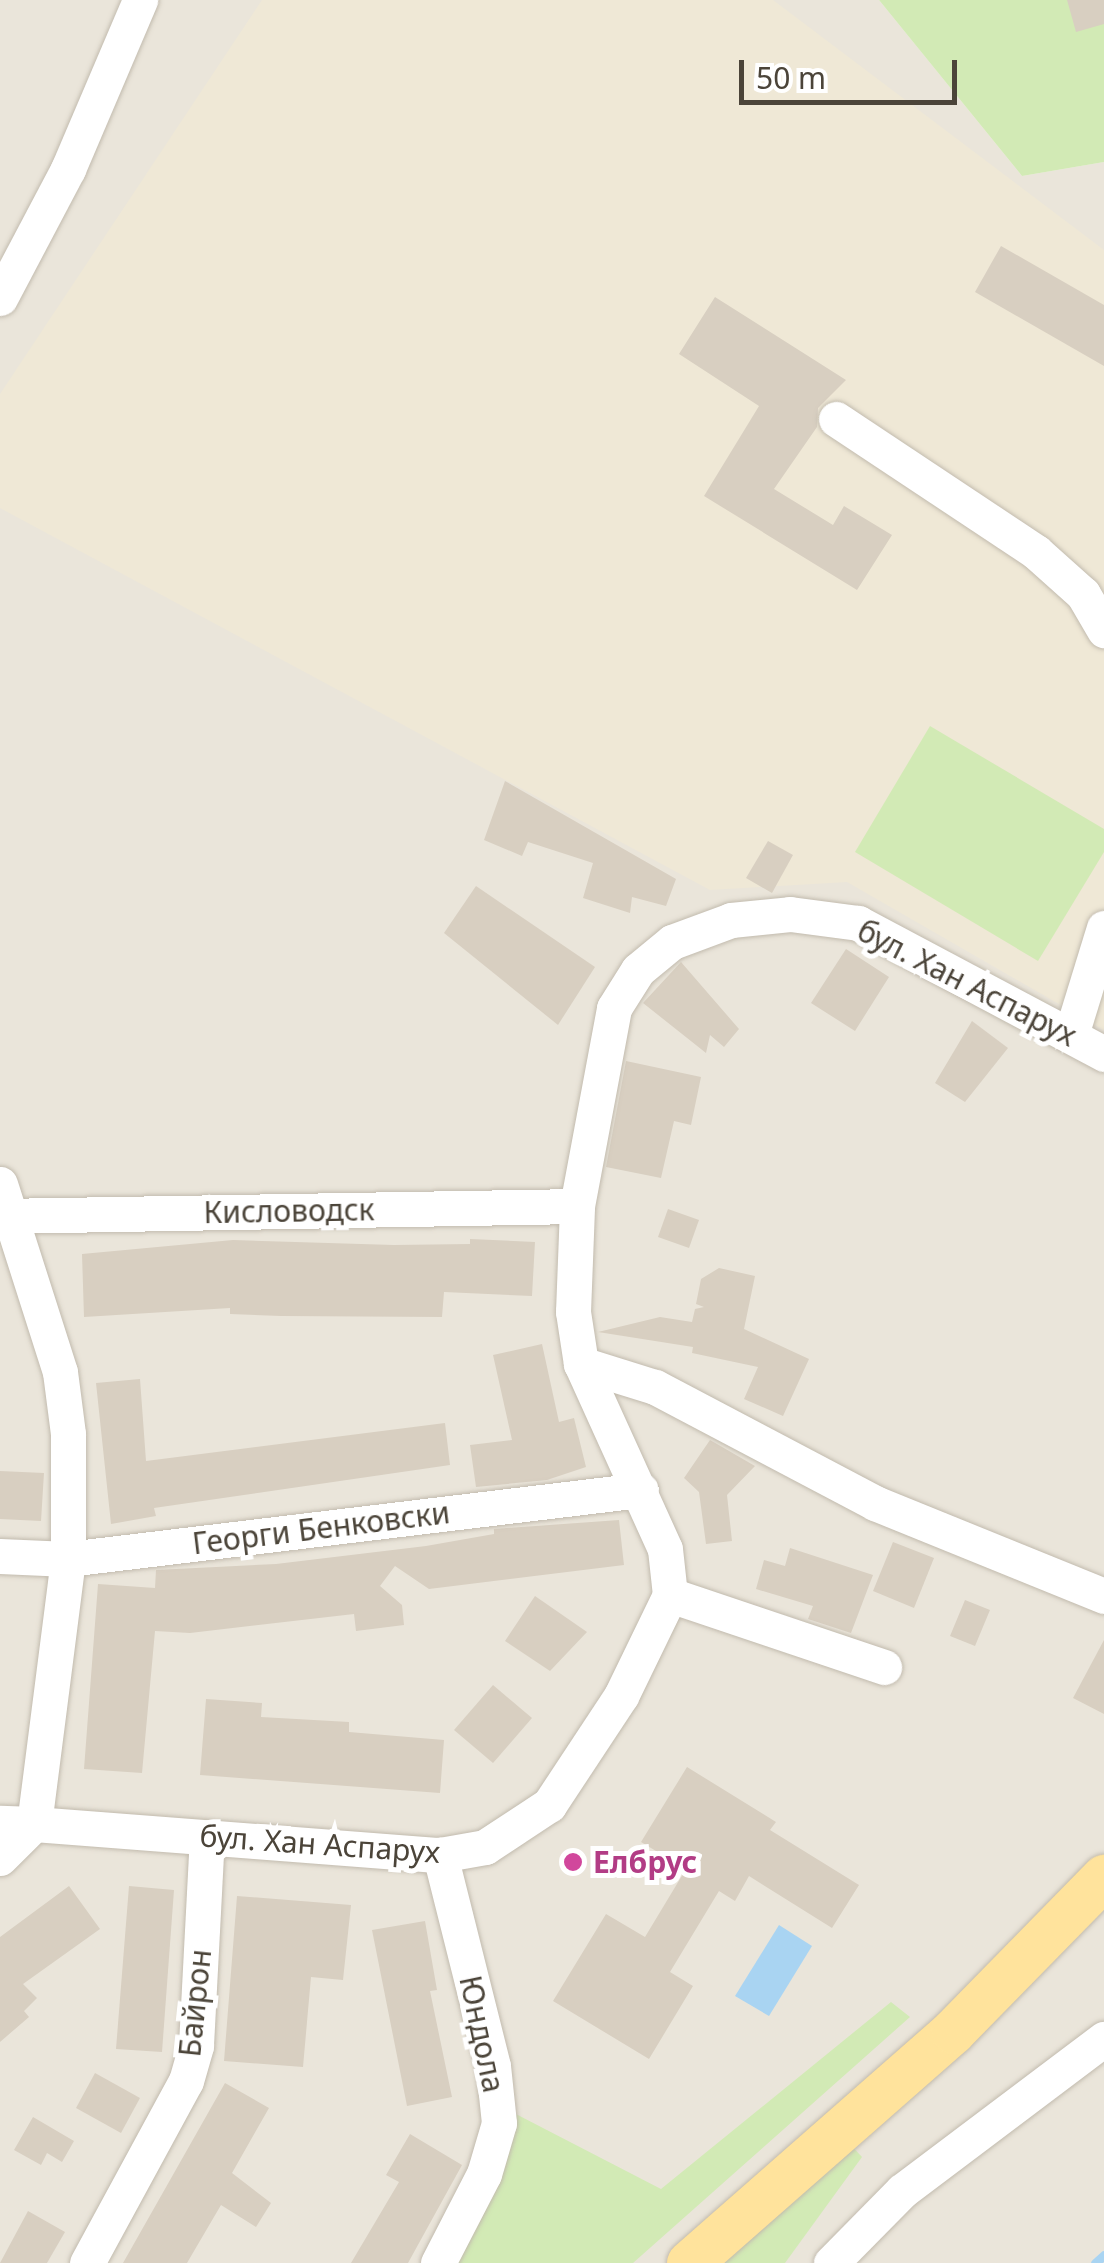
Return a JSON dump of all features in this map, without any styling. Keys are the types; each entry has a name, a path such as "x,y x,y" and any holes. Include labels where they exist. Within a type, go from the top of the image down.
{"main road":[{"path":"689,2263 953,2031 1104,1877"}],"street":[{"path":"0,298 68,169 140,0"},
{"path":"836,418 1036,552 1083,594 1104,630"},
{"name":"бул. Хан Аспарух","path":"17,1824 440,1856 485,1847 549,1805 637,1668 670,1595 664,1550 581,1364 574,1312 577,1206 614,1008 638,970 672,942 732,920 790,914 858,923 1104,1054"},
{"path":"1071,1035 1104,928"},
{"path":"0,1858 17,1824 68,1559 68,1434 60,1372 3,1205"},
{"name":"Кисловодск","path":"3,1205 577,1206"},
{"path":"581,1364 655,1387 875,1503 1104,1596"},
{"name":"Георги Бенковски","path":"0,1556 68,1559 640,1490"},
{"path":"670,1595 884,1666"},
{"name":"Байрон","path":"88,2263 186,2081 196,2045 207,1838"},
{"name":"Юндола","path":"438,2263 484,2174 499,2123 494,2066 440,1856"},
{"path":"831,2263 902,2190 1104,2039"}],"shaded area":[{"path":"0,0 879,0 1022,176 1104,162 1104,2263 0,2263"},
{"path":"262,0 773,0 1104,250 1104,1030 847,882 710,890 0,508 0,394"}],"green space":[{"path":"879,0 1104,0 1104,162 1022,176"},
{"path":"930,726 1104,829 1104,852 1038,961 855,852"},
{"path":"891,2002 910,2017 633,2263 448,2263 512,2112 661,2189"},
{"path":"846,2140 862,2157 785,2263 723,2263"}],"water":[{"path":"779,1925 812,1946 769,2016 735,1996"}],"building":[{"path":"1067,0 1104,0 1104,24 1076,32"},
{"path":"1001,246 1104,305 1104,366 975,292"},
{"path":"715,297 846,380 818,408 817,427 774,489 833,525 844,506 892,535 857,590 704,496 759,406 679,354"},
{"path":"505,781 676,879 666,906 632,897 630,913 583,898 593,863 528,842 522,856 484,840"},
{"path":"768,841 793,855 772,893 746,878"},
{"path":"476,886 595,967 558,1025 444,933"},
{"path":"846,949 889,977 855,1031 811,1003"},
{"path":"681,962 739,1029 724,1047 710,1035 706,1053 643,1003"},
{"path":"972,1021 1008,1048 965,1102 935,1083"},
{"path":"626,1061 701,1077 691,1125 674,1121 661,1178 606,1167"},
{"path":"668,1209 699,1220 689,1248 658,1237"},
{"path":"470,1239 535,1242 532,1296 444,1292 442,1317 230,1314 230,1308 84,1317 82,1254 233,1240 394,1245 470,1244"},
{"path":"719,1268 755,1276 744,1329 809,1359 783,1416 744,1399 758,1367 692,1353 693,1347 598,1332 660,1317 692,1322 695,1309 704,1307 696,1304 701,1279"},
{"path":"542,1344 559,1422 574,1418 586,1467 547,1480 476,1487 470,1445 512,1440 493,1355"},
{"path":"140,1379 146,1461 445,1423 450,1465 154,1508 156,1516 111,1524 96,1383"},
{"path":"710,1440 755,1466 727,1495 732,1541 706,1544 699,1492 684,1478"},
{"path":"0,1471 44,1473 41,1521 0,1519"},
{"path":"619,1520 624,1565 429,1589 395,1566 380,1586 402,1605 404,1625 356,1631 354,1614 190,1633 155,1631 142,1773 84,1769 98,1584 155,1588 156,1570 276,1564 426,1546 494,1534 494,1529"},
{"path":"893,1542 934,1558 914,1608 873,1591"},
{"path":"790,1548 873,1575 851,1633 808,1619 813,1606 756,1589 764,1560 785,1566"},
{"path":"535,1596 587,1632 550,1671 505,1641"},
{"path":"965,1600 990,1610 975,1646 950,1636"},
{"path":"1104,1640 1104,1714 1073,1698"},
{"path":"493,1685 532,1718 493,1763 454,1730"},
{"path":"206,1699 262,1703 261,1717 349,1722 349,1732 444,1740 440,1793 200,1775"},
{"path":"687,1767 776,1822 770,1830 859,1885 832,1928 749,1876 735,1901 719,1891 670,1972 693,1986 649,2059 553,2001 606,1914 645,1937 686,1869 641,1842"},
{"path":"69,1886 100,1929 23,1984 37,1998 24,2011 29,2017 0,2042 0,1937"},
{"path":"129,1886 174,1890 162,2052 116,2049"},
{"path":"237,1896 351,1905 343,1980 311,1977 303,2067 224,2061"},
{"path":"425,1921 437,1990 430,1991 452,2097 407,2106 372,1930"},
{"path":"95,2073 140,2098 121,2133 76,2108"},
{"path":"225,2083 269,2108 232,2173 271,2203 256,2227 221,2205 187,2263 123,2263"},
{"path":"33,2117 74,2141 62,2162 47,2153 41,2165 14,2150"},
{"path":"410,2134 462,2165 408,2263 351,2263 399,2182 386,2175"},
{"path":"28,2211 65,2232 47,2263 0,2263"}],"waterway":[{"path":"1095,2263 1104,2255"}],"place":[{"name":"Елбрус","path":"573,1862"}]}
